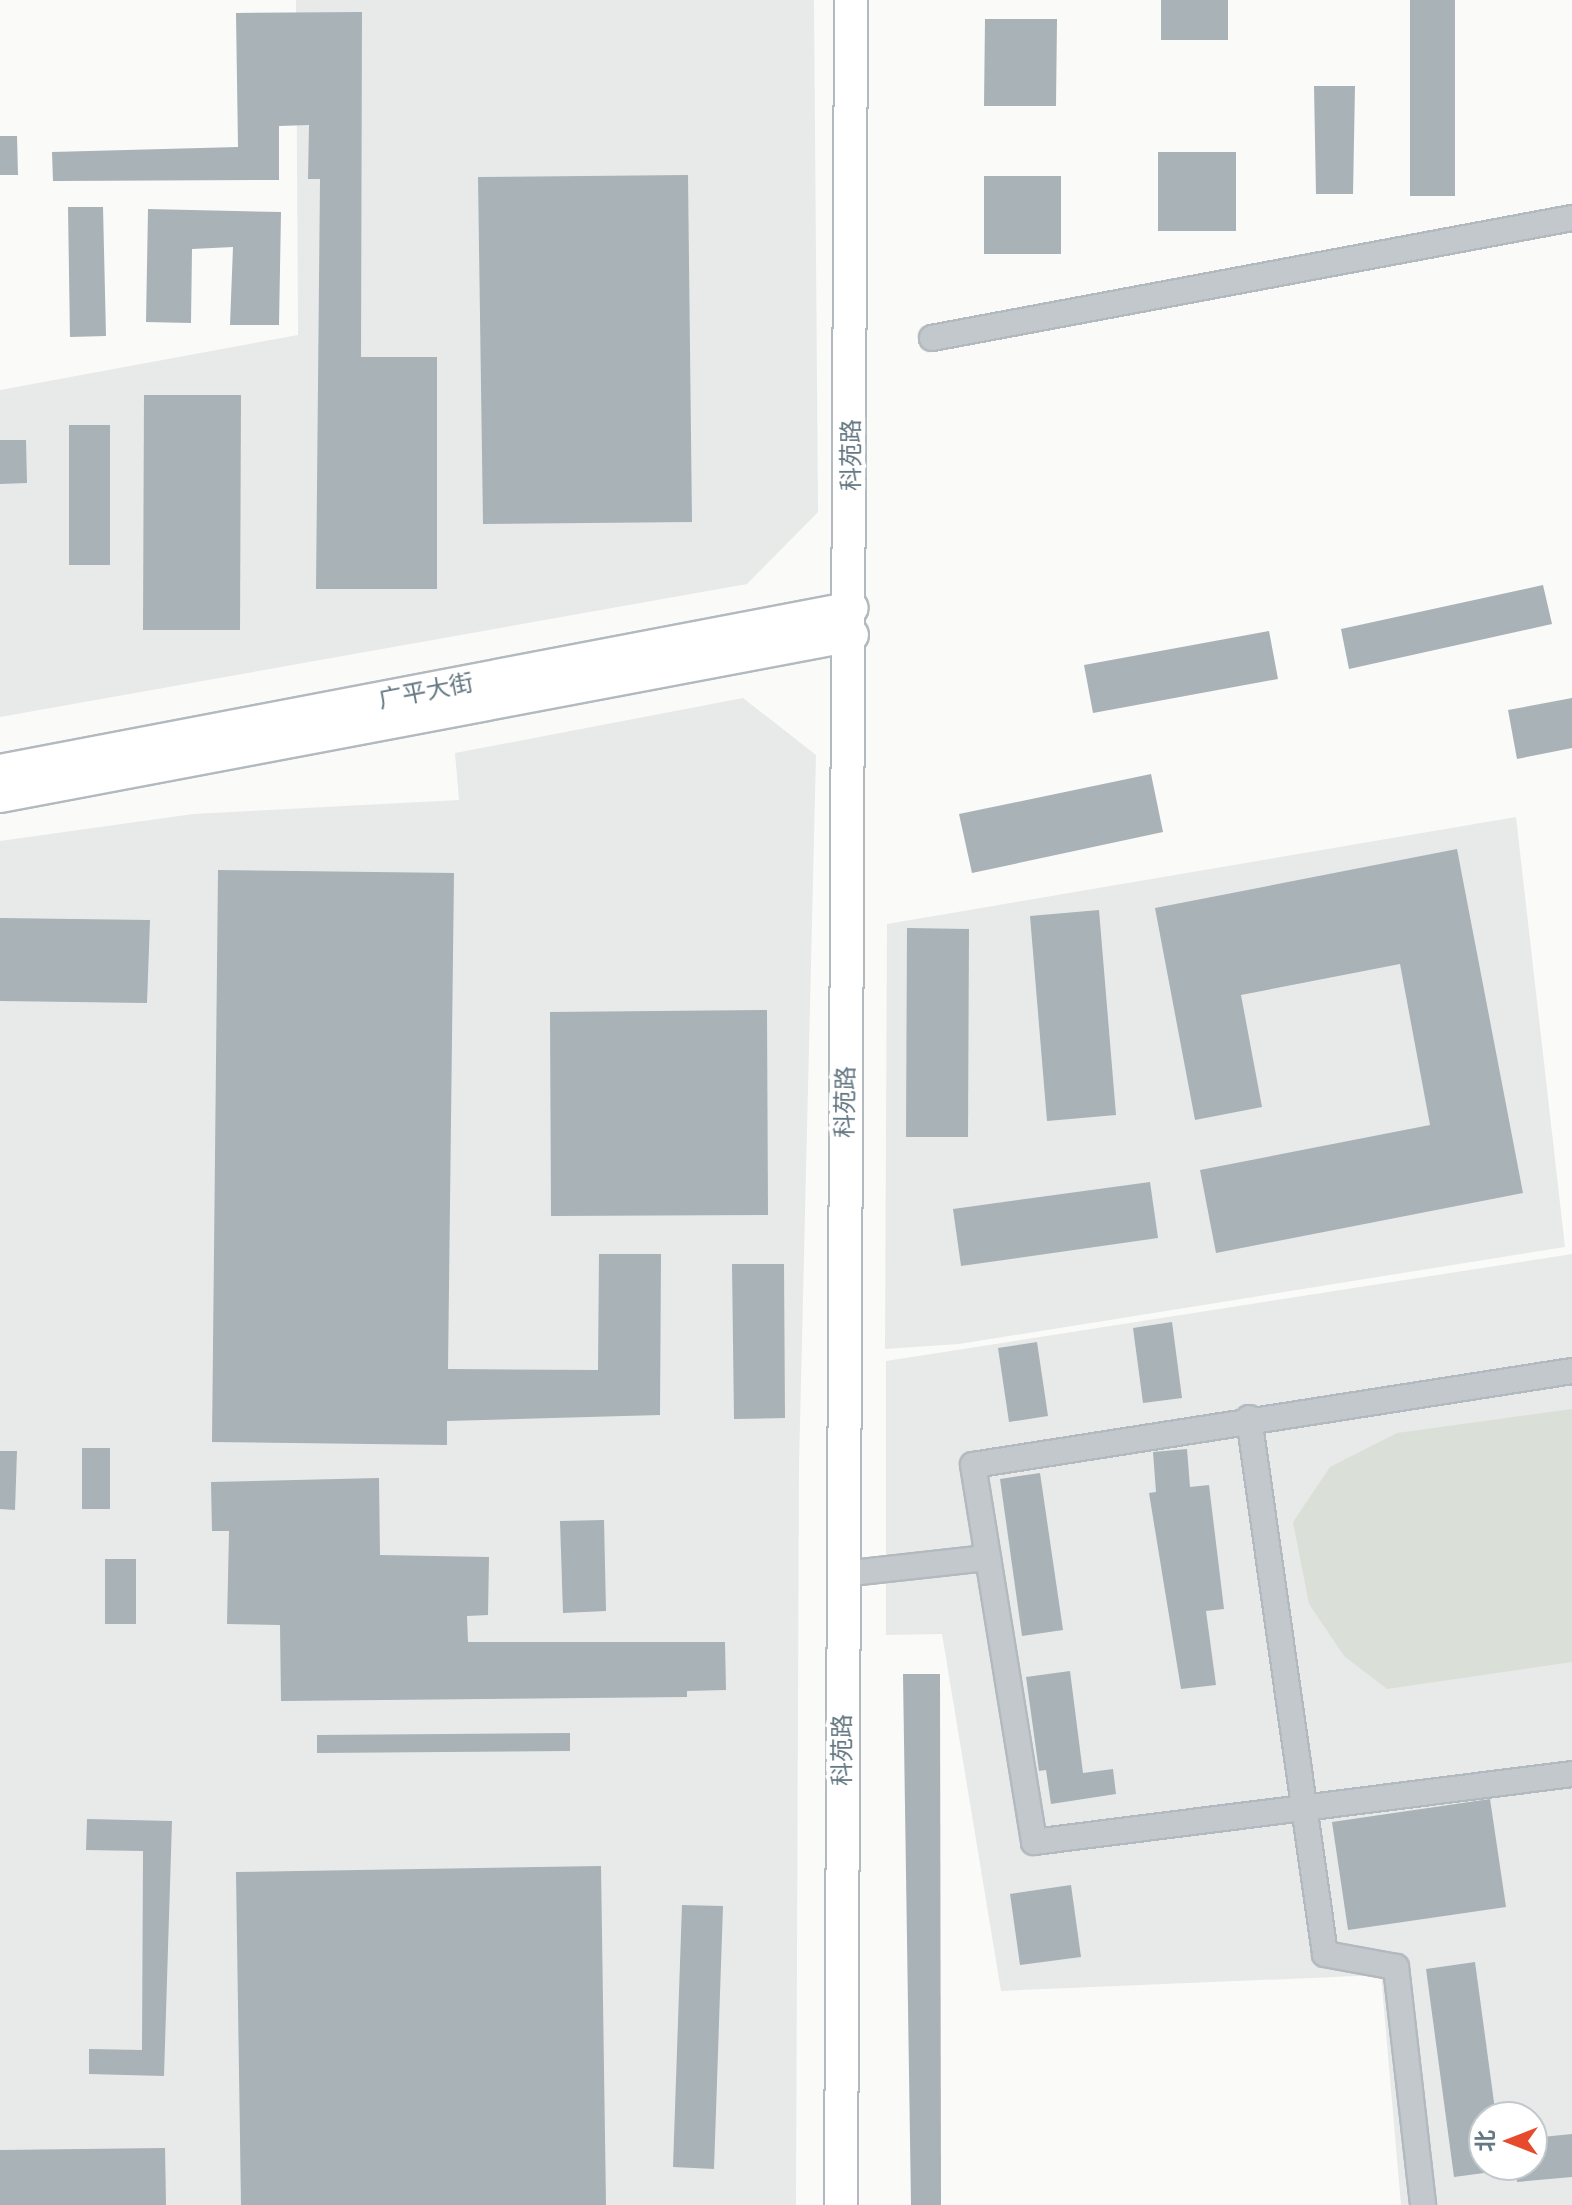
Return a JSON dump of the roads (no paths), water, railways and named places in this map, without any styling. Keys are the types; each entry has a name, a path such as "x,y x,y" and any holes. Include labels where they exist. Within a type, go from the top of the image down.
{"street":[{"name":"科苑路","path":"841,2205 842,1574 852,622 851,0"},
{"path":"932,338 1572,218"},
{"name":"广平大街","path":"0,771 852,622"},
{"name":"广平大街","path":"0,796 852,622"},
{"path":"1572,1371 1249,1418 973,1465 1034,1842 1572,1774"},
{"path":"1249,1418 1302,1810 1325,1954 1396,1967 1423,2205"},
{"path":"842,1574 988,1558"}]}
